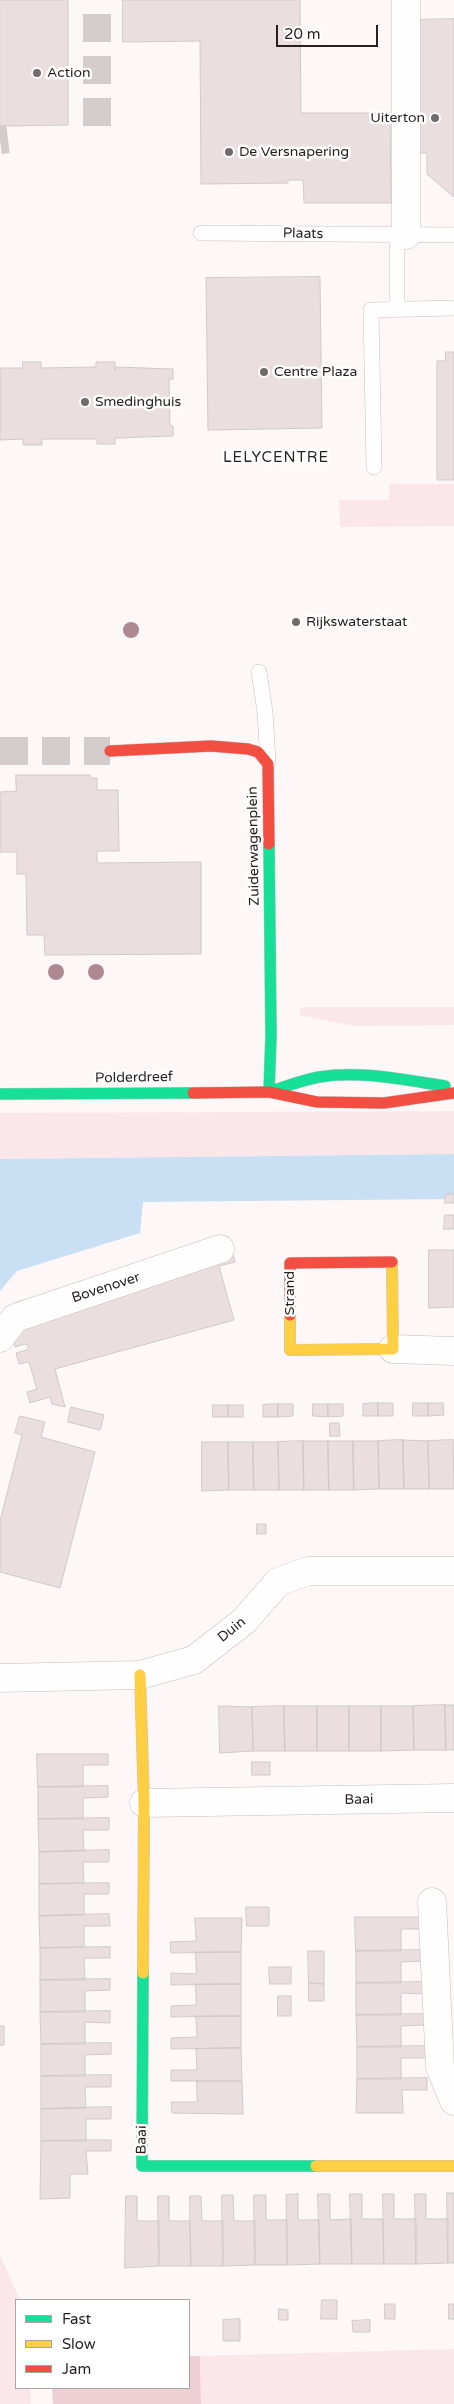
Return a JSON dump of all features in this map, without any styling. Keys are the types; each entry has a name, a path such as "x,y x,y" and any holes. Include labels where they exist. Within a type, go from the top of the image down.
{"street":[{"path":"401,235 406,0"},
{"path":"110,751 132,748 238,747 258,752 268,764"},
{"name":"Zuiderwagenplein","path":"268,764 271,1036 269,1092"},
{"name":"Polderdreef","path":"269,1092 318,1077 338,1076 382,1076 454,1088"},
{"name":"Polderdreef","path":"0,1094 269,1092 317,1102 384,1103 454,1093"},
{"name":"Bovenover","path":"0,1338 15,1318 220,1250"},
{"name":"Strand","path":"393,1350 392,1262 290,1263 290,1350 454,1351"},
{"name":"Duin","path":"0,1678 140,1675 194,1660 244,1621 278,1582 308,1571 454,1571"},
{"name":"Baai","path":"140,1675 144,1803 142,2166 294,2168 454,2166"},
{"name":"Baai","path":"144,1803 454,1798"},
{"path":"432,1902 440,2067 454,2101"}],"lane":[{"name":"Plaats","path":"201,233 454,236"},
{"path":"397,309 401,235"},
{"path":"374,467 371,310 454,308"},
{"path":"259,672 265,712 268,764"}],"shaded area":[{"path":"389,484 454,484 454,526 340,527 339,500 389,500"},
{"path":"301,1007 454,1007 454,1025 354,1026 299,1015"},
{"path":"454,1111 454,1154 0,1159 0,1113"},
{"path":"0,2255 20,2299 15,2299 15,2389 30,2389 31,2404 0,2404"},
{"path":"454,2349 454,2404 201,2404 200,2356"},
{"path":"190,2356 200,2356 201,2404 53,2404 52,2389 190,2389"}],"water":[{"path":"454,1154 454,1199 143,1202 140,1233 17,1271 0,1291 0,1159"}],"building":[{"path":"0,0 68,0 68,125 0,126"},
{"path":"123,0 300,0 301,113 390,113 391,203 304,203 303,180 288,180 288,183 201,184 200,41 123,42"},
{"name":"Uiterton","path":"454,19 454,197 427,174 427,153 417,153 414,20"},
{"name":"Centre Plaza","path":"320,277 322,428 208,430 206,278"},
{"path":"446,352 454,352 454,480 437,480 437,361 445,361"},
{"name":"Smedinghuis","path":"23,362 41,362 41,368 96,367 96,362 115,362 115,367 173,369 173,379 169,379 170,425 173,426 173,436 115,438 115,444 97,444 97,439 42,439 42,445 23,445 23,439 0,440 0,368 22,368"},
{"path":"16,775 90,775 90,778 97,778 97,790 118,790 119,851 97,851 97,863 201,862 201,954 45,955 44,935 27,935 26,874 17,874 17,852 0,852 0,792 16,791"},
{"path":"446,1194 454,1194 454,1203 445,1203"},
{"path":"445,1215 454,1215 454,1229 444,1229"},
{"path":"228,1237 235,1262 219,1266 234,1320 55,1369 65,1407 52,1404 50,1397 30,1403 27,1392 37,1389 29,1362 19,1364 16,1353 27,1350 29,1346 25,1344 15,1347 9,1325 17,1316 14,1303 213,1249 211,1242"},
{"path":"429,1250 454,1250 454,1307 429,1308"},
{"path":"378,1403 393,1403 393,1416 378,1416"},
{"path":"378,1403 378,1416 363,1416 363,1404"},
{"path":"413,1403 428,1403 428,1416 413,1416"},
{"path":"428,1403 443,1403 444,1415 428,1416"},
{"path":"278,1404 278,1417 263,1417 263,1405"},
{"path":"278,1404 293,1404 293,1416 278,1417"},
{"path":"313,1404 328,1404 328,1417 313,1416"},
{"path":"328,1404 343,1404 343,1416 328,1417"},
{"path":"213,1405 228,1405 228,1417 213,1417"},
{"path":"228,1405 243,1405 243,1417 228,1417"},
{"path":"71,1407 104,1415 100,1430 68,1422"},
{"path":"20,1416 45,1422 41,1437 95,1452 60,1588 0,1572 0,1521 22,1435 15,1433"},
{"path":"330,1423 339,1423 340,1436 330,1436"},
{"path":"403,1440 404,1489 379,1489 378,1441"},
{"path":"403,1440 428,1441 429,1489 404,1489"},
{"path":"453,1440 454,1489 429,1489 428,1441"},
{"path":"303,1441 304,1490 279,1490 278,1442"},
{"path":"303,1441 328,1441 329,1490 304,1490"},
{"path":"328,1441 353,1441 354,1490 329,1490"},
{"path":"353,1441 378,1441 379,1489 354,1490"},
{"path":"202,1442 228,1442 229,1490 202,1491"},
{"path":"228,1442 253,1442 254,1490 229,1490"},
{"path":"253,1442 278,1442 279,1490 254,1490"},
{"path":"257,1524 266,1524 266,1534 257,1534"},
{"path":"445,1705 446,1750 414,1750 413,1706"},
{"path":"445,1705 454,1705 454,1750 446,1750"},
{"path":"219,1706 252,1707 253,1751 220,1753"},
{"path":"284,1706 285,1751 253,1751 252,1707"},
{"path":"284,1706 317,1706 317,1751 285,1751"},
{"path":"317,1706 349,1706 349,1751 317,1751"},
{"path":"349,1706 381,1706 381,1751 349,1751"},
{"path":"381,1706 413,1706 414,1750 381,1751"},
{"path":"37,1754 108,1754 108,1765 83,1765 83,1787 38,1787"},
{"path":"252,1762 270,1762 270,1775 252,1775"},
{"path":"108,1786 108,1797 83,1798 83,1819 38,1819 38,1787"},
{"path":"109,1818 109,1830 83,1830 84,1851 39,1852 38,1819"},
{"path":"109,1850 109,1862 83,1862 84,1883 39,1884 39,1852"},
{"path":"109,1883 109,1894 84,1894 84,1915 39,1916 39,1884"},
{"path":"246,1907 269,1907 269,1926 247,1926"},
{"path":"109,1914 110,1926 84,1926 84,1947 40,1948 39,1916"},
{"path":"355,1917 426,1917 426,1929 401,1929 401,1951 356,1951"},
{"path":"195,1918 242,1918 241,1952 171,1953 170,1942 196,1941"},
{"path":"110,1947 110,1958 84,1958 85,1980 40,1980 40,1948"},
{"path":"426,1950 426,1961 401,1962 401,1983 356,1983 356,1951"},
{"path":"308,1951 324,1951 324,1984 309,1983"},
{"path":"196,1952 241,1952 241,1984 171,1985 171,1973 196,1974"},
{"path":"269,1967 291,1967 291,1984 270,1984"},
{"path":"110,1979 110,1990 85,1991 85,2012 40,2012 40,1980"},
{"path":"426,1982 426,1994 401,1993 401,2015 356,2015 356,1983"},
{"path":"309,1983 324,1984 324,2001 309,2001"},
{"path":"196,1984 241,1984 241,2016 171,2017 171,2006 196,2005"},
{"path":"278,1996 291,1996 291,2016 278,2016"},
{"path":"110,2011 110,2023 85,2022 85,2044 41,2044 40,2012"},
{"path":"426,2014 427,2025 401,2026 401,2047 357,2047 356,2015"},
{"path":"196,2016 241,2016 241,2048 171,2049 171,2038 197,2037"},
{"path":"0,2026 4,2026 4,2045 0,2045"},
{"path":"111,2043 111,2054 85,2055 85,2076 41,2076 41,2044"},
{"path":"427,2046 427,2058 401,2058 401,2079 357,2079 357,2047"},
{"path":"241,2048 242,2081 171,2081 171,2070 197,2070 196,2049"},
{"path":"111,2075 111,2087 85,2087 86,2108 41,2109 41,2076"},
{"path":"427,2078 427,2090 402,2090 403,2113 356,2113 357,2079"},
{"path":"197,2081 242,2081 243,2114 172,2113 171,2102 197,2102"},
{"path":"111,2107 111,2119 86,2119 86,2141 41,2141 41,2109"},
{"path":"111,2140 111,2151 86,2151 88,2174 70,2174 70,2198 40,2199 41,2141"},
{"path":"447,2193 454,2193 454,2263 448,2263"},
{"path":"298,2194 298,2220 319,2220 320,2264 287,2265 286,2195"},
{"path":"318,2194 330,2194 330,2220 351,2219 352,2264 320,2264"},
{"path":"350,2194 362,2194 362,2219 383,2219 384,2264 352,2264"},
{"path":"383,2194 394,2194 394,2219 416,2219 416,2264 384,2264"},
{"path":"415,2194 426,2194 426,2219 448,2219 448,2263 416,2264"},
{"path":"222,2195 233,2195 234,2221 255,2221 255,2265 223,2266"},
{"path":"254,2195 266,2195 266,2220 287,2220 287,2265 255,2265"},
{"path":"126,2196 137,2196 137,2221 159,2221 159,2266 125,2268"},
{"path":"158,2196 169,2196 169,2221 190,2221 191,2266 159,2266"},
{"path":"190,2196 201,2196 202,2221 223,2221 223,2266 191,2266"},
{"path":"322,2300 337,2300 337,2319 321,2319"},
{"path":"385,2304 395,2304 395,2319 385,2319"},
{"path":"449,2304 454,2304 454,2319 449,2319"},
{"path":"279,2309 288,2310 288,2320 279,2320"},
{"path":"240,2319 240,2341 223,2341 223,2320"},
{"path":"370,2320 370,2332 353,2332 352,2321"}],"tunnel":[{"path":"97,0 97,126"},
{"path":"0,140 8,139"},
{"path":"0,751 110,751"}],"traffic: fast":[{"path":"269,844 271,1036 269,1092"},
{"path":"271,1091 301,1081 335,1075 367,1075 445,1086"},
{"path":"0,1094 193,1093"},
{"path":"143,1973 142,2166 316,2166"}],"traffic: slow":[{"path":"290,1315 290,1350 393,1349 392,1262"},
{"path":"140,1675 144,1803 143,1973"},
{"path":"316,2166 454,2166"}],"traffic: jam":[{"path":"110,751 211,746 248,749 258,752 268,764 269,844"},
{"path":"193,1093 269,1092 317,1102 384,1103 454,1093"},
{"path":"290,1315 290,1263 392,1262"}],"place":[{"name":"Action","path":"37,73"},
{"name":"Uiterton","path":"435,118"},
{"name":"De Versnapering","path":"229,152"},
{"name":"Centre Plaza","path":"264,372"},
{"name":"Smedinghuis","path":"85,402"},
{"name":"Rijkswaterstaat","path":"296,622"}],"district":[{"name":"LELYCENTRE","path":"276,458"}]}
